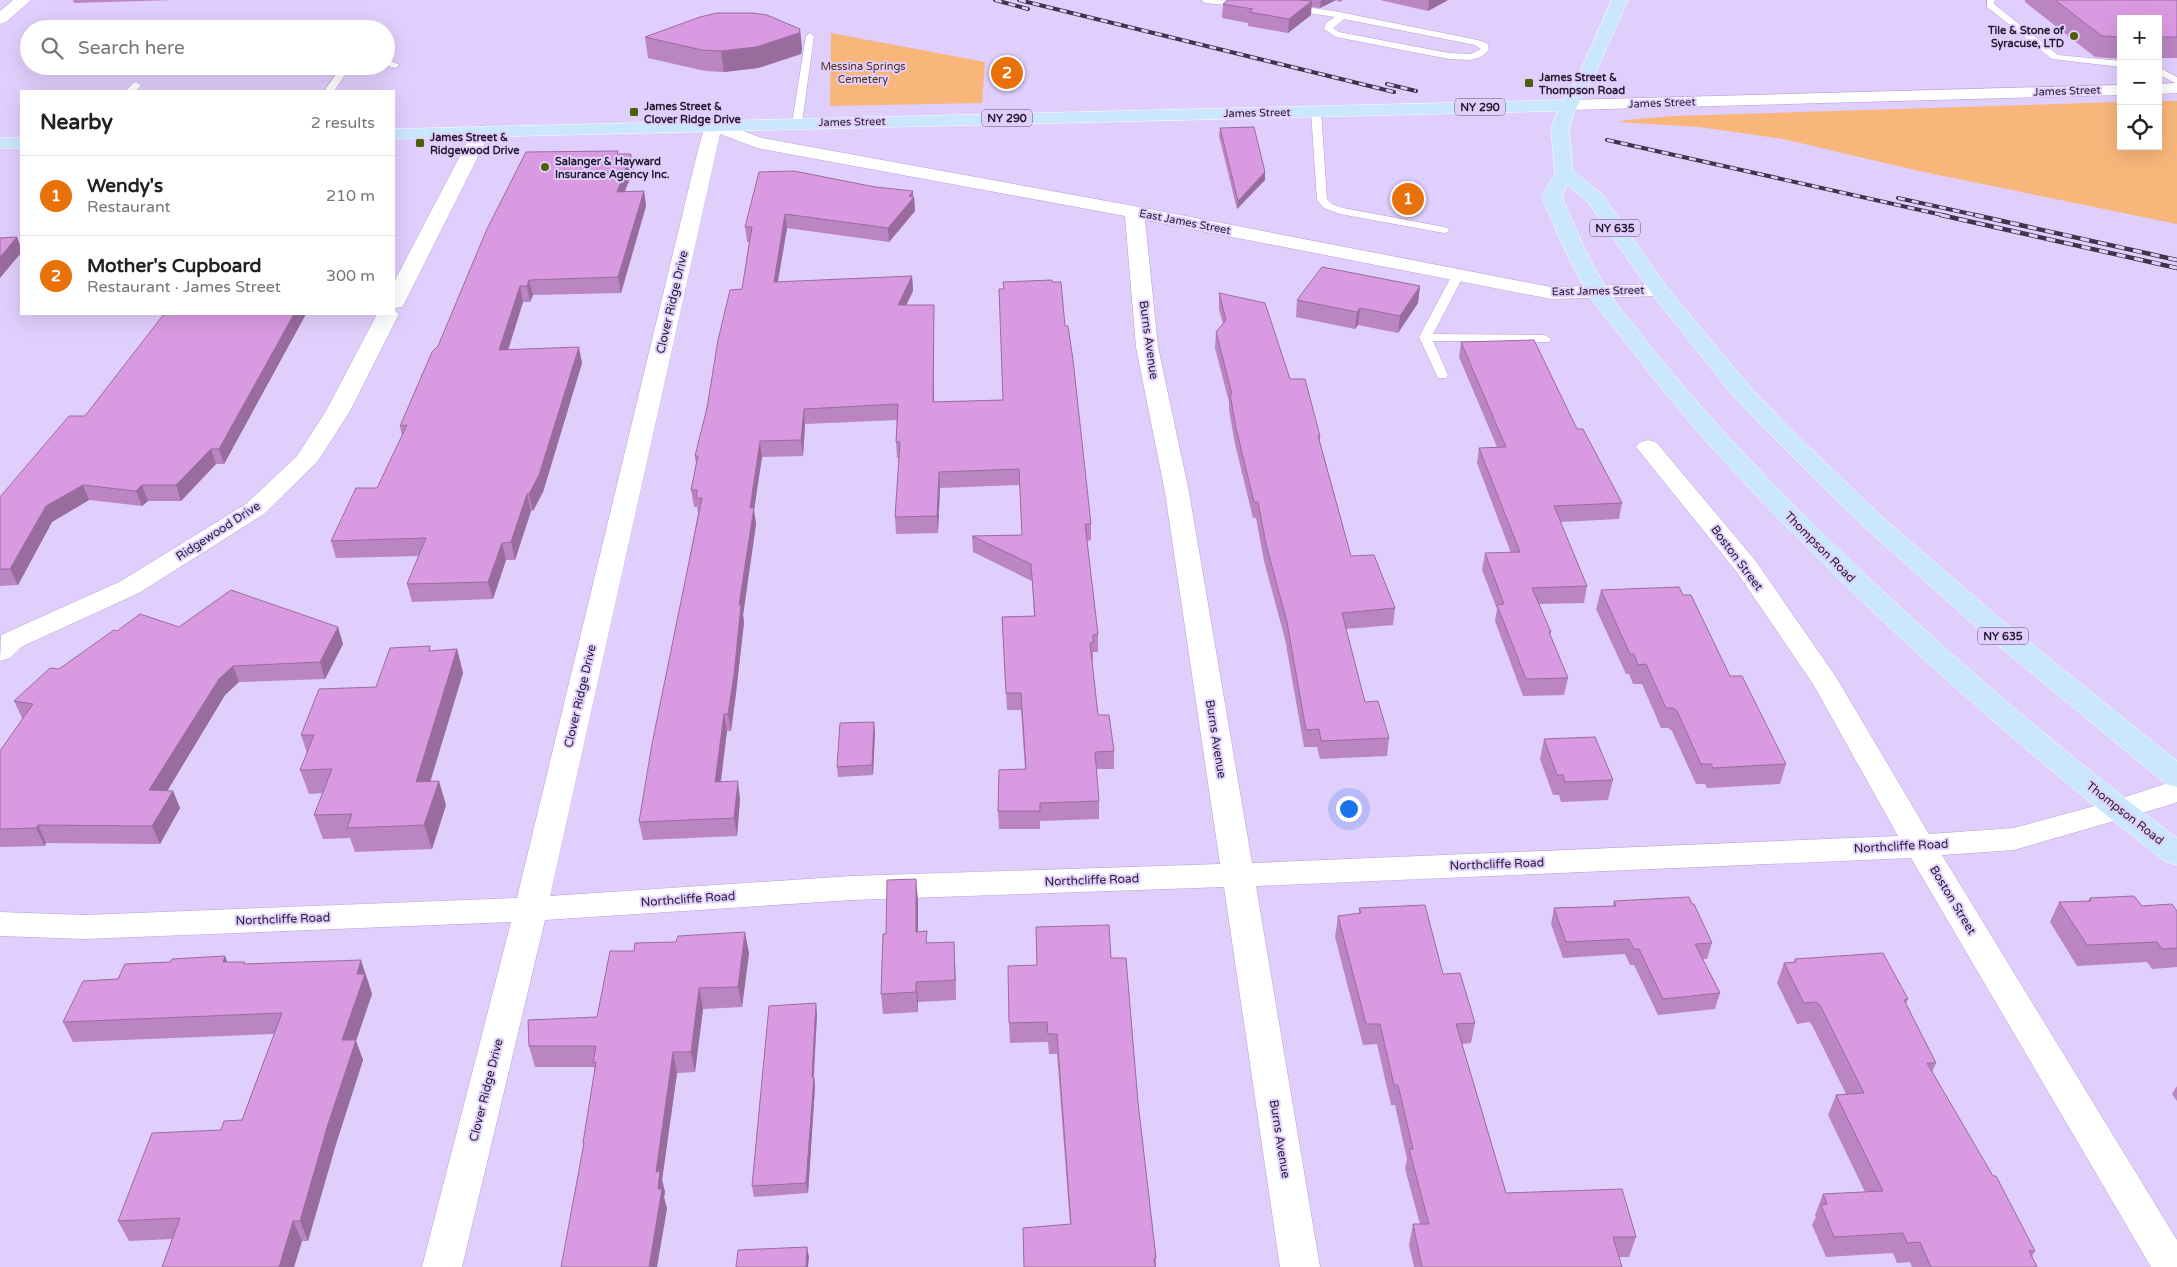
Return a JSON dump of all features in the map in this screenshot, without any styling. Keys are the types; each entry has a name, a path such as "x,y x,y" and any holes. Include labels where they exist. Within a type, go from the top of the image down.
{"main road":[{"path":"1564,173 1560,129 1569,105 1586,76 1620,0"},
{"name":"James Street","path":"395,134 1569,105"},
{"path":"0,144 20,143"},
{"name":"NY 635","path":"1564,173 1595,198 1659,290 1742,392 1871,520 1992,628 2177,777"},
{"name":"Thompson Road","path":"1564,173 1552,197 1562,223 1599,293 1677,395 1724,449 1850,578 1970,686 2119,810 2177,854"}],"street":[{"path":"0,19 23,0"},
{"path":"2162,89 2177,88"},
{"name":"James Street","path":"1569,105 2117,90"},
{"name":"East James Street","path":"714,125 757,143 1134,212 1551,293 1659,290"},
{"name":"Clover Ridge Drive","path":"442,1267 531,908 714,125"},
{"path":"395,300 482,131"},
{"name":"Burns Avenue","path":"1134,212 1147,346 1177,492 1300,1267"},
{"name":"Ridgewood Drive","path":"4,645 130,587 255,509 306,461 338,411 387,315"},
{"name":"Boston Street","path":"1648,447 1746,566 1815,667 2172,1267"},
{"name":"Northcliffe Road","path":"0,924 85,927 531,908 852,888 1237,875 1920,846 2014,839 2119,810 2177,790"}],"lane":[{"path":"1205,0 1258,5"},
{"path":"1991,0 1990,5 2055,57 2117,64"},
{"path":"1285,7 1342,16 1478,43 1485,46 1486,50 1471,57 1449,56 1336,34 1328,29 1329,25 1342,16"},
{"path":"797,123 810,36"},
{"path":"2162,72 2177,81"},
{"path":"330,90 341,75"},
{"path":"1316,111 1322,200 1328,206 1340,211 1444,230"},
{"path":"1425,337 1458,276"},
{"path":"1425,337 1545,339"},
{"path":"1425,337 1442,375"}],"green space":[{"name":"Messina Springs Cemetery","path":"831,33 985,62 982,103 830,106"},
{"path":"2162,101 2177,101 2177,224 1919,171 1783,139 1699,127 1618,122 1674,116 2117,102 2117,150 2162,150"}],"building":[{"path":"1228,0 1312,1 1289,19 1249,12 1253,9 1223,4"},
{"path":"2055,0 2177,0 2177,37 2162,37 2162,15 2117,15 2117,37 2102,36"},
{"path":"717,13 767,15 800,29 799,33 756,47 721,51 702,50 645,37 700,17"},
{"path":"1254,127 1265,172 1238,201 1220,128"},
{"path":"618,151 617,154 631,154 617,192 644,191 618,277 529,280 527,286 520,286 499,350 579,347 539,475 529,494 527,494 511,542 502,543 488,582 407,584 426,538 331,541 356,488 377,488 407,425 400,426 432,352 438,346 487,229 526,152"},
{"path":"794,171 875,187 913,191 909,196 914,197 888,228 785,214 774,282 912,276 898,305 934,305 933,402 1003,400 999,289 1004,289 1003,282 1052,280 1052,282 1061,282 1065,326 1068,326 1073,360 1091,524 1085,524 1098,634 1093,635 1093,643 1090,643 1098,715 1109,715 1114,751 1095,752 1099,801 1040,803 1040,811 998,811 999,770 1026,769 1021,693 1006,693 1002,617 1035,616 1031,564 972,536 1022,535 1019,469 939,472 937,516 895,517 900,442 896,442 898,404 804,409 801,440 760,441 750,508 754,507 739,605 741,605 734,675 728,714 724,714 715,782 738,781 734,818 639,822 652,744 702,498 696,498 697,490 691,490 698,456 695,456 707,408 718,340 730,290 742,289 752,227 745,227 759,172"},
{"path":"17,237 0,257 0,238"},
{"path":"1322,267 1420,286 1400,316 1360,308 1357,312 1297,300"},
{"path":"1219,293 1265,303 1290,379 1305,379 1320,436 1318,436 1351,556 1374,555 1395,608 1342,613 1365,702 1378,701 1389,738 1321,741 1319,729 1306,730 1287,622 1266,544 1258,502 1254,502 1236,428 1230,394 1232,394 1216,332 1226,320"},
{"path":"163,315 293,315 219,449 211,449 176,485 142,485 136,491 83,485 46,506 10,569 0,569 0,497 69,416 85,416"},
{"path":"1534,340 1577,429 1583,429 1622,503 1554,506 1587,586 1532,588 1568,678 1526,679 1497,605 1504,604 1485,553 1520,552 1479,448 1506,447 1461,342"},
{"path":"1679,587 1683,595 1691,595 1730,676 1742,676 1786,764 1713,768 1711,764 1701,764 1677,711 1673,708 1666,708 1646,664 1638,665 1634,654 1630,654 1601,590"},
{"path":"231,590 338,627 320,662 233,666 219,679 149,790 173,791 152,826 38,825 36,828 0,829 0,751 33,704 14,701 50,668 59,669 140,614 179,627"},
{"path":"430,646 429,651 457,649 416,782 439,781 424,825 347,828 352,814 314,815 332,769 300,770 314,735 301,735 319,689 376,687 390,648"},
{"path":"874,722 872,765 837,767 840,723"},
{"path":"1595,737 1613,780 1565,782 1563,775 1557,775 1544,739"},
{"path":"916,879 916,932 927,931 926,943 954,942 955,980 916,982 916,992 881,994 883,934 886,934 887,880"},
{"path":"2134,896 2142,906 2172,904 2177,911 2177,948 2162,949 2157,942 2087,945 2059,902 2091,901 2090,898"},
{"path":"1689,897 1712,943 1695,944 1720,993 1663,999 1639,949 1634,949 1629,939 1566,942 1554,908 1616,906 1614,901"},
{"path":"1425,905 1443,974 1460,973 1475,1023 1456,1024 1506,1193 1622,1189 1636,1237 1613,1237 1622,1267 1422,1267 1413,1224 1429,1224 1409,1149 1413,1149 1398,1085 1394,1085 1380,1024 1366,1024 1338,916 1361,913 1359,908"},
{"path":"1109,925 1111,958 1126,958 1138,1102 1156,1258 1154,1258 1155,1267 1024,1267 1023,1228 1071,1224 1057,1034 1048,1034 1047,1022 1009,1023 1008,966 1037,965 1036,927"},
{"path":"745,932 738,987 699,988 691,1052 673,1052 656,1172 660,1171 658,1189 662,1189 649,1267 561,1267 584,1143 596,1062 593,1063 596,1046 529,1046 528,1020 597,1017 610,951 634,951 635,943 676,942 678,936"},
{"path":"1883,953 1908,999 1904,1000 1936,1063 1927,1063 1993,1176 1996,1176 2035,1251 2029,1251 2037,1267 1931,1267 1920,1242 1907,1243 1903,1233 1834,1237 1821,1205 1827,1204 1823,1194 1883,1191 1836,1095 1864,1093 1820,1005 1816,1002 1804,1003 1784,963 1796,962 1795,959"},
{"path":"225,956 223,962 245,962 244,964 361,960 357,974 365,974 342,1040 356,1040 328,1124 300,1221 293,1221 279,1267 162,1267 180,1218 118,1221 152,1133 221,1130 224,1121 242,1120 282,1013 63,1022 83,981 118,979 125,964 170,962 172,959"},
{"path":"816,1003 812,1077 814,1077 806,1183 752,1186 769,1006"},
{"path":"807,1247 806,1267 736,1267 738,1250"}],"railway":[{"path":"995,0 1028,9"},
{"path":"1019,0 1394,92"},
{"path":"1387,84 1416,91"},
{"path":"1607,140 1947,216"},
{"path":"1898,198 1980,216"},
{"path":"1941,215 2177,268"},
{"path":"1975,215 2177,260"}],"place":[{"name":"Tile & Stone of Syracuse, LTD","path":"2074,36"},
{"name":"Mother's Cupboard","path":"1007,73"},
{"name":"James Street & Thompson Road","path":"1529,83"},
{"name":"James Street & Clover Ridge Drive","path":"634,112"},
{"name":"James Street & Ridgewood Drive","path":"420,143"},
{"name":"Salanger & Hayward Insurance Agency Inc.","path":"545,167"},
{"name":"Wendy's","path":"1408,199"}]}
